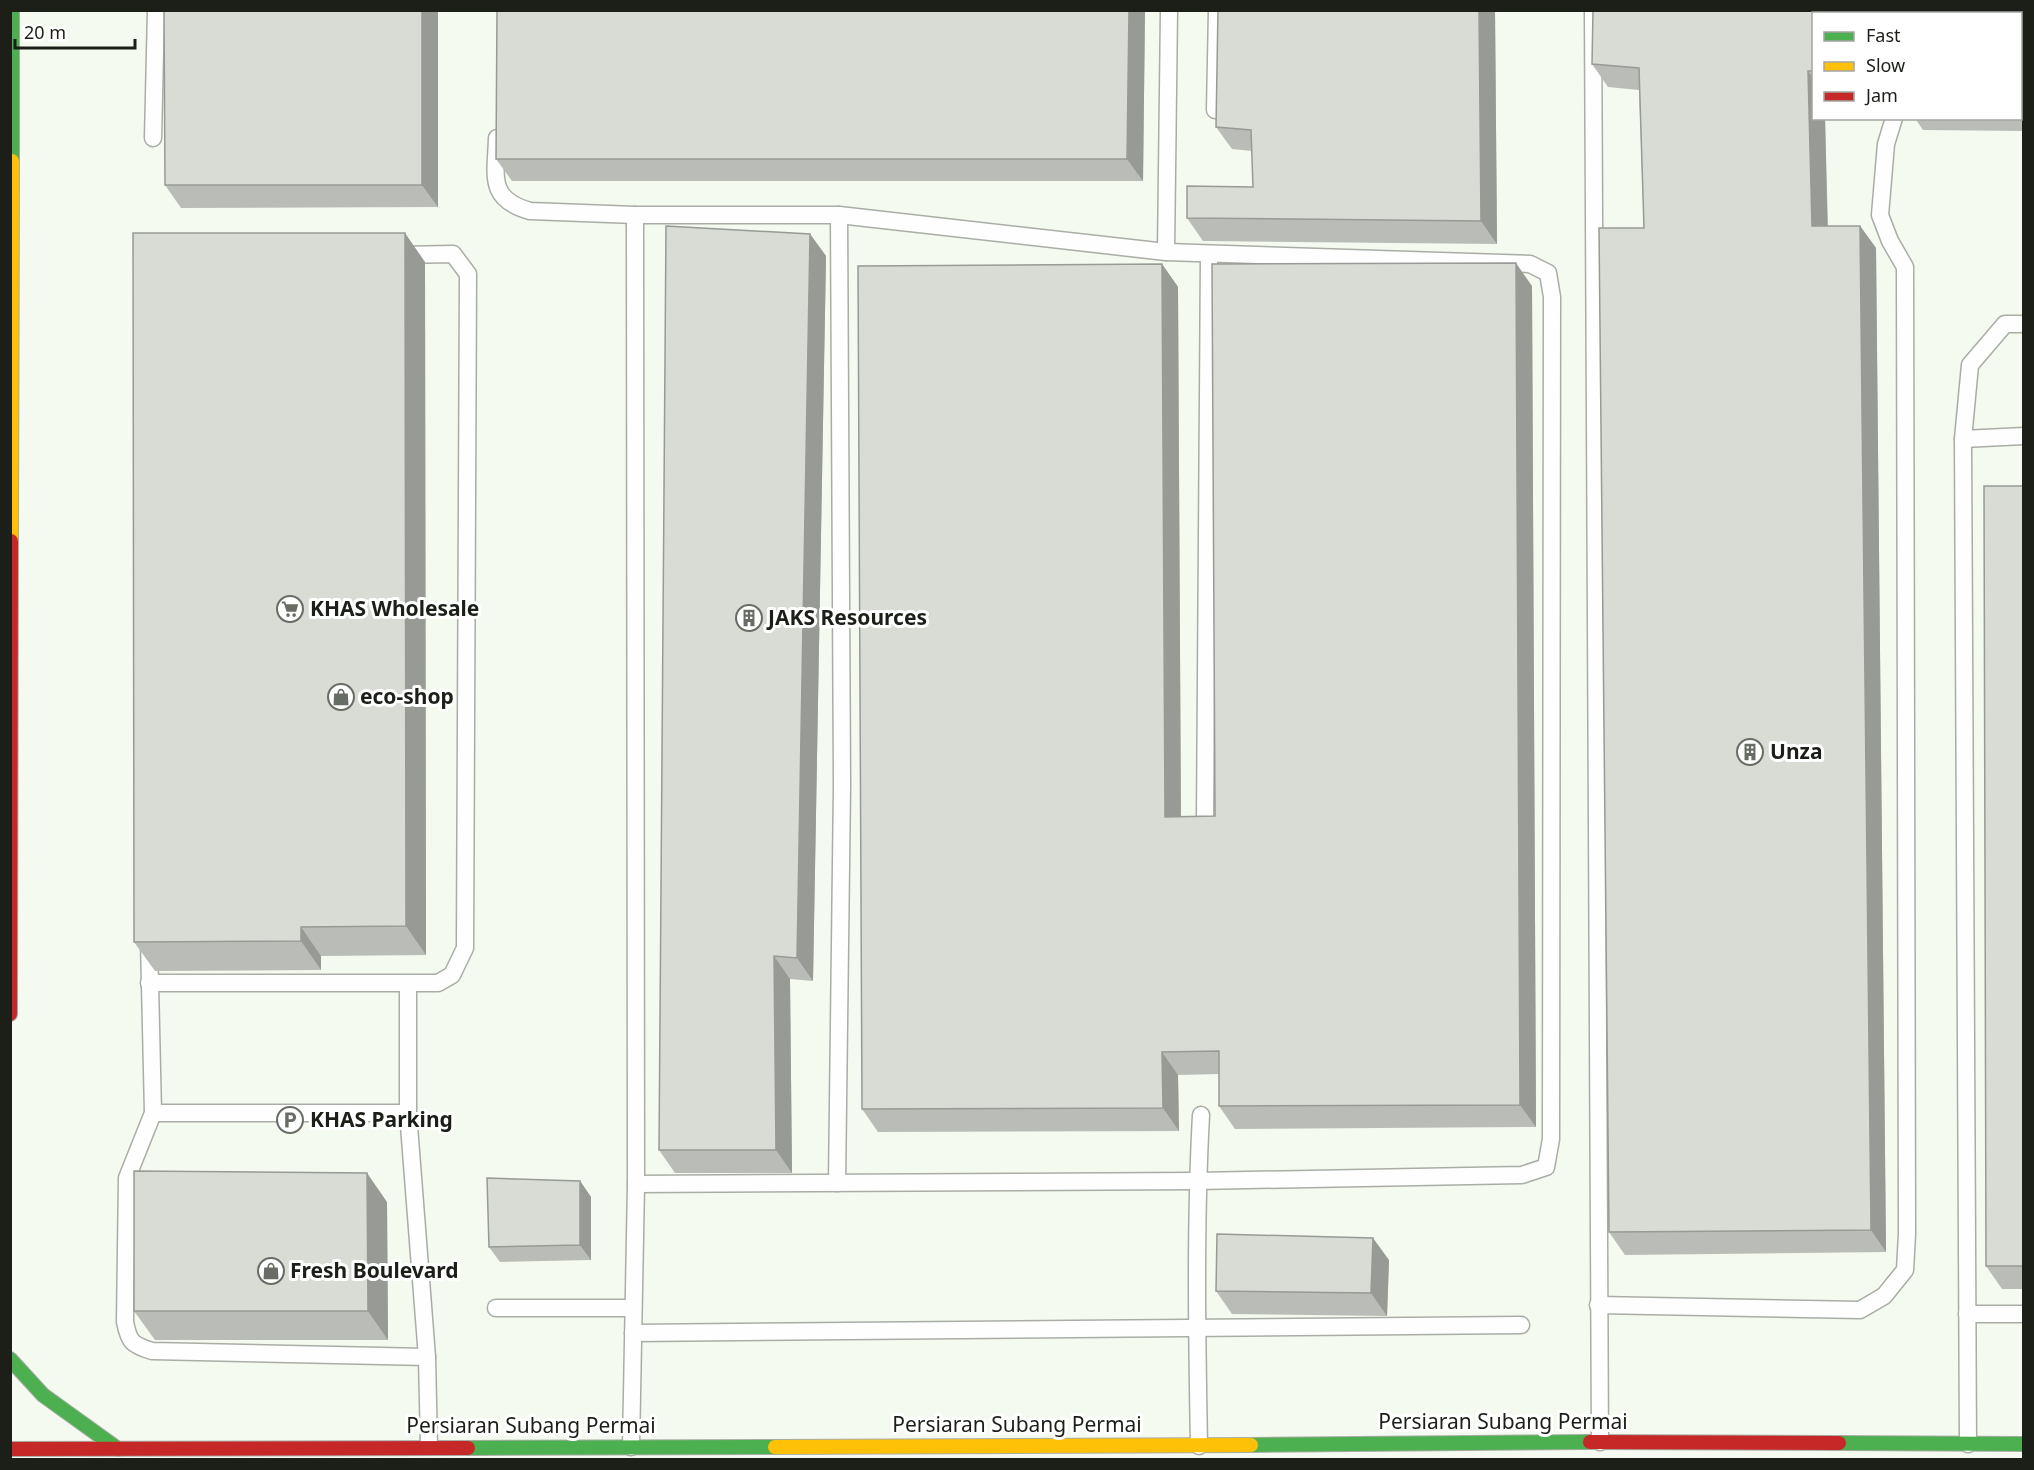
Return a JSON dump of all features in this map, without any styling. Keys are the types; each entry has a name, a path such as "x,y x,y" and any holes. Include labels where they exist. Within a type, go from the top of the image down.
{"main road":[{"path":"10,1014 12,10"},
{"path":"10,1359 43,1395 118,1449"},
{"name":"Persiaran Subang Permai","path":"10,1449 429,1446 1199,1446 1600,1442 2024,1444"},
{"path":"10,1456 14,1460"}],"lane":[{"path":"153,138 156,10"},
{"path":"1166,252 1169,10"},
{"path":"1215,110 1217,10"},
{"path":"1593,10 1600,1442"},
{"path":"1598,1305 1860,1310 1884,1296 1905,1270 1907,1234 1905,267 1890,240 1880,215 1886,144 1893,120"},
{"path":"497,126 496,183 503,199 514,207 530,211 635,215 839,215 1166,252 1530,264 1548,273 1552,297 1551,1139 1546,1167 1522,1175 1197,1181 636,1184"},
{"path":"631,1447 636,1184 635,215"},
{"path":"837,1183 842,786 839,215"},
{"path":"149,983 438,983 452,975 465,948 468,274 453,254 382,255"},
{"path":"1205,819 1209,254"},
{"path":"1968,1444 1963,439 1970,365 2006,324 2024,324"},
{"path":"1963,439 2024,436"},
{"path":"149,923 153,1113 127,1178 125,1322 129,1339 138,1347 152,1351 428,1357"},
{"path":"408,984 408,1113 428,1357 429,1446"},
{"path":"153,1113 408,1113"},
{"path":"1199,1446 1197,1181 1201,1115"},
{"path":"496,1308 633,1308"},
{"path":"1967,1314 2024,1314"},
{"path":"633,1334 1521,1325"}],"building":[{"path":"164,10 422,10 422,185 165,185"},
{"path":"497,10 1129,10 1127,159 496,159"},
{"path":"1218,10 1479,10 1481,221 1187,218 1187,186 1253,187 1251,130 1216,127"},
{"name":"Unza","path":"1593,10 1849,10 1849,12 1812,12 1812,71 1808,71 1812,226 1860,226 1871,1230 1609,1232 1599,228 1644,228 1639,68 1592,64"},
{"path":"1895,10 2024,10 2024,109 2022,109 2022,12 1895,12"},
{"name":"JAKS Resources","path":"666,226 810,234 797,958 774,956 776,1150 659,1150"},
{"name":"KHAS Wholesale","path":"133,233 405,233 406,926 301,927 301,941 134,942"},
{"path":"1516,263 1520,1105 1219,1106 1219,1051 1162,1052 1163,1108 862,1109 858,266 1162,264 1165,817 1215,816 1212,264"},
{"path":"1984,486 2024,486 2024,1266 1986,1266"},
{"name":"Fresh Boulevard","path":"134,1171 367,1173 368,1311 134,1311"},
{"path":"487,1178 580,1181 580,1245 489,1247"},
{"path":"1217,1234 1373,1238 1371,1293 1216,1291"}],"traffic: fast":[{"path":"12,10 12,161"},
{"path":"10,1359 43,1395 118,1449"},
{"path":"1251,1445 1590,1442"},
{"path":"1839,1443 2024,1444"},
{"path":"468,1448 775,1447"}],"traffic: slow":[{"path":"11,541 12,161"},
{"path":"775,1447 1251,1445"}],"traffic: jam":[{"path":"10,1014 11,541"},
{"path":"1590,1442 1839,1443"},
{"path":"10,1449 468,1448"}],"place":[{"name":"KHAS Wholesale","path":"290,609"},
{"name":"JAKS Resources","path":"749,618"},
{"name":"eco-shop","path":"341,697"},
{"name":"Unza","path":"1750,752"},
{"name":"KHAS Parking","path":"290,1120"},
{"name":"Fresh Boulevard","path":"271,1271"}]}
